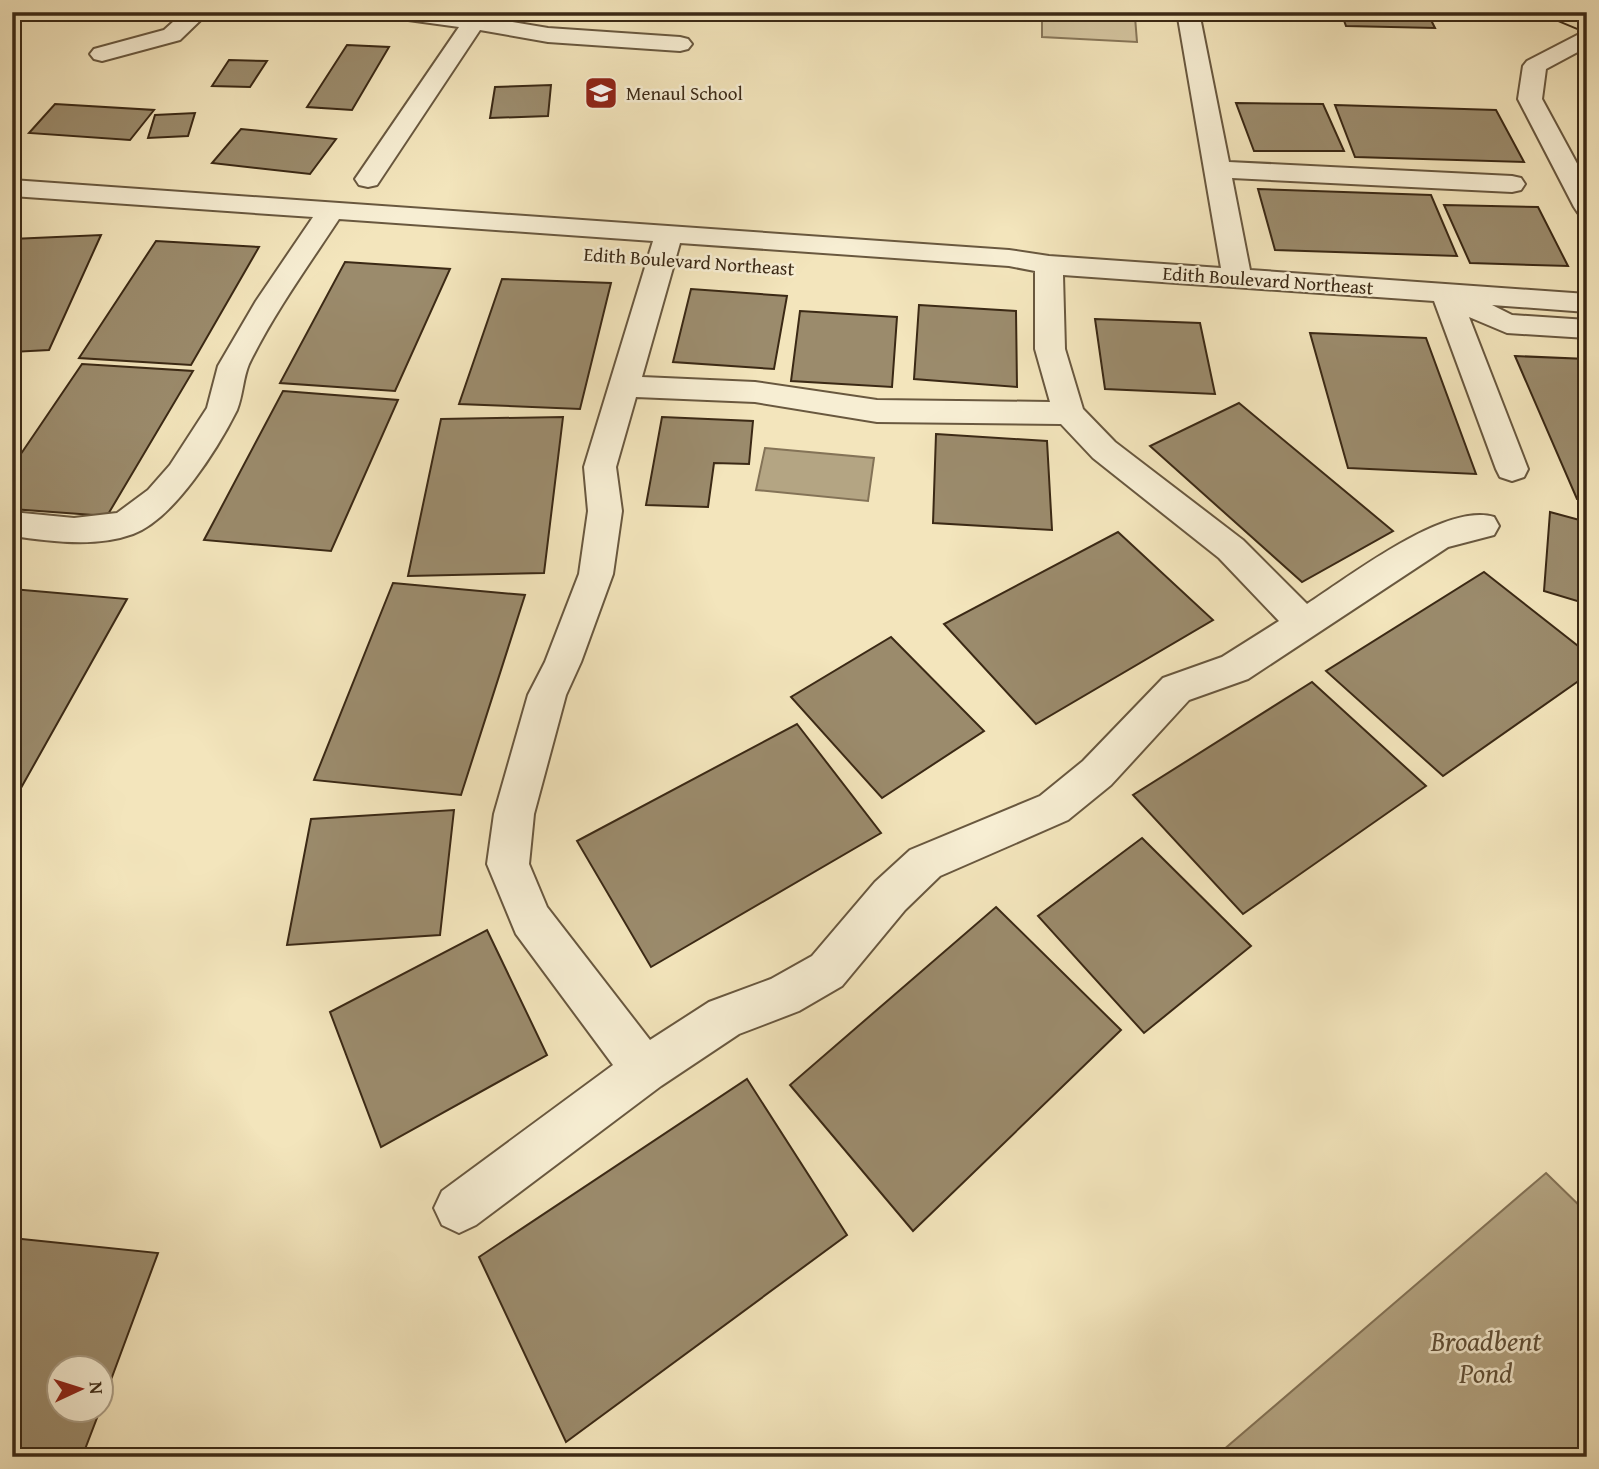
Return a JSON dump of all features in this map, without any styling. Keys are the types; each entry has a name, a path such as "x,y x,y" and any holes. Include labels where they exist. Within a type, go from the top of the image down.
{"main road":[{"path":"1559,12 1587,25"}],"street":[{"path":"102,54 172,35 198,12"},
{"path":"401,12 548,35 680,44"},
{"path":"1188,12 1237,277"},
{"path":"368,178 474,22"},
{"path":"1587,37 1535,66 1530,99 1587,206"},
{"path":"1217,169 1512,184"},
{"name":"Edith Boulevard Northeast","path":"12,188 330,212 378,237 1009,258 1049,265 1587,303"},
{"path":"12,524 74,531 125,524 160,499 182,473 222,408 233,366 270,302 330,212"},
{"path":"645,1070 531,920 508,864 514,814 547,695 596,574 605,511 600,467 666,247"},
{"name":"Edith Boulevard Northeast","path":"666,247 866,274"},
{"path":"1015,286 1049,265"},
{"path":"1049,265 1050,349 1069,413 1104,450 1231,549 1304,624"},
{"path":"1446,294 1512,469"},
{"name":"Edith Boulevard Northeast","path":"1446,294 1507,324 1587,329"},
{"path":"624,386 755,392 877,411 1069,413"},
{"path":"459,1208 645,1070 725,1017 783,996 827,971 890,896 925,863 1054,808 1097,773 1176,689 1235,668 1438,537 1482,526"}],"shaded area":[{"path":"1042,12 1135,17 1137,42 1042,37"}],"water":[{"path":"765,448 874,458 868,501 756,490"},
{"name":"Broadbent Pond","path":"1546,1173 1587,1213 1587,1457 1215,1457"}],"building":[{"path":"1341,12 1427,12 1435,28 1346,26"},
{"path":"347,45 389,47 352,110 307,107"},
{"path":"229,60 267,61 250,87 212,86"},
{"path":"551,85 548,116 490,118 495,87"},
{"path":"1236,103 1323,104 1344,151 1254,151"},
{"path":"55,104 154,110 130,140 29,133"},
{"path":"1335,105 1496,110 1524,162 1355,157"},
{"path":"195,113 188,136 148,138 155,115"},
{"path":"241,129 336,139 310,174 212,163"},
{"path":"1258,189 1431,195 1457,256 1275,250"},
{"path":"1444,205 1538,207 1568,266 1470,263"},
{"path":"101,235 49,350 12,352 12,239"},
{"path":"156,241 259,247 191,365 79,358"},
{"path":"345,262 450,269 395,391 280,383"},
{"path":"502,279 611,283 580,409 459,404"},
{"path":"691,289 787,296 774,369 673,362"},
{"path":"919,305 1016,311 1017,387 914,379"},
{"path":"800,311 897,317 892,387 791,381"},
{"path":"1095,319 1200,323 1215,394 1105,389"},
{"path":"1310,333 1426,338 1476,474 1348,468"},
{"path":"1515,356 1587,359 1587,499 1577,499"},
{"path":"82,364 193,371 107,516 12,509 12,467"},
{"path":"283,391 398,400 331,551 204,540"},
{"path":"1239,403 1393,531 1302,582 1150,446"},
{"path":"563,417 544,573 408,576 441,419"},
{"path":"662,417 753,421 749,464 714,463 708,507 646,505"},
{"path":"936,434 1047,441 1052,530 933,523"},
{"path":"1550,512 1587,522 1587,604 1544,591"},
{"path":"1118,532 1213,620 1036,724 944,624"},
{"path":"1484,572 1587,653 1587,675 1443,776 1326,671"},
{"path":"393,583 525,595 461,795 314,780"},
{"path":"12,589 127,599 12,804"},
{"path":"891,637 984,731 882,798 791,697"},
{"path":"1312,682 1426,786 1243,914 1133,795"},
{"path":"797,724 881,833 651,967 577,841"},
{"path":"454,810 440,935 287,945 311,819"},
{"path":"1142,838 1251,946 1144,1033 1038,916"},
{"path":"996,907 1121,1030 913,1231 790,1085"},
{"path":"487,930 547,1055 381,1147 330,1012"},
{"path":"747,1079 847,1235 566,1442 479,1257"},
{"path":"12,1238 158,1253 116,1366 116,1354 46,1354 46,1424 95,1424 82,1457 12,1457"}],"place":[{"name":"Menaul School","path":"601,93"}]}
